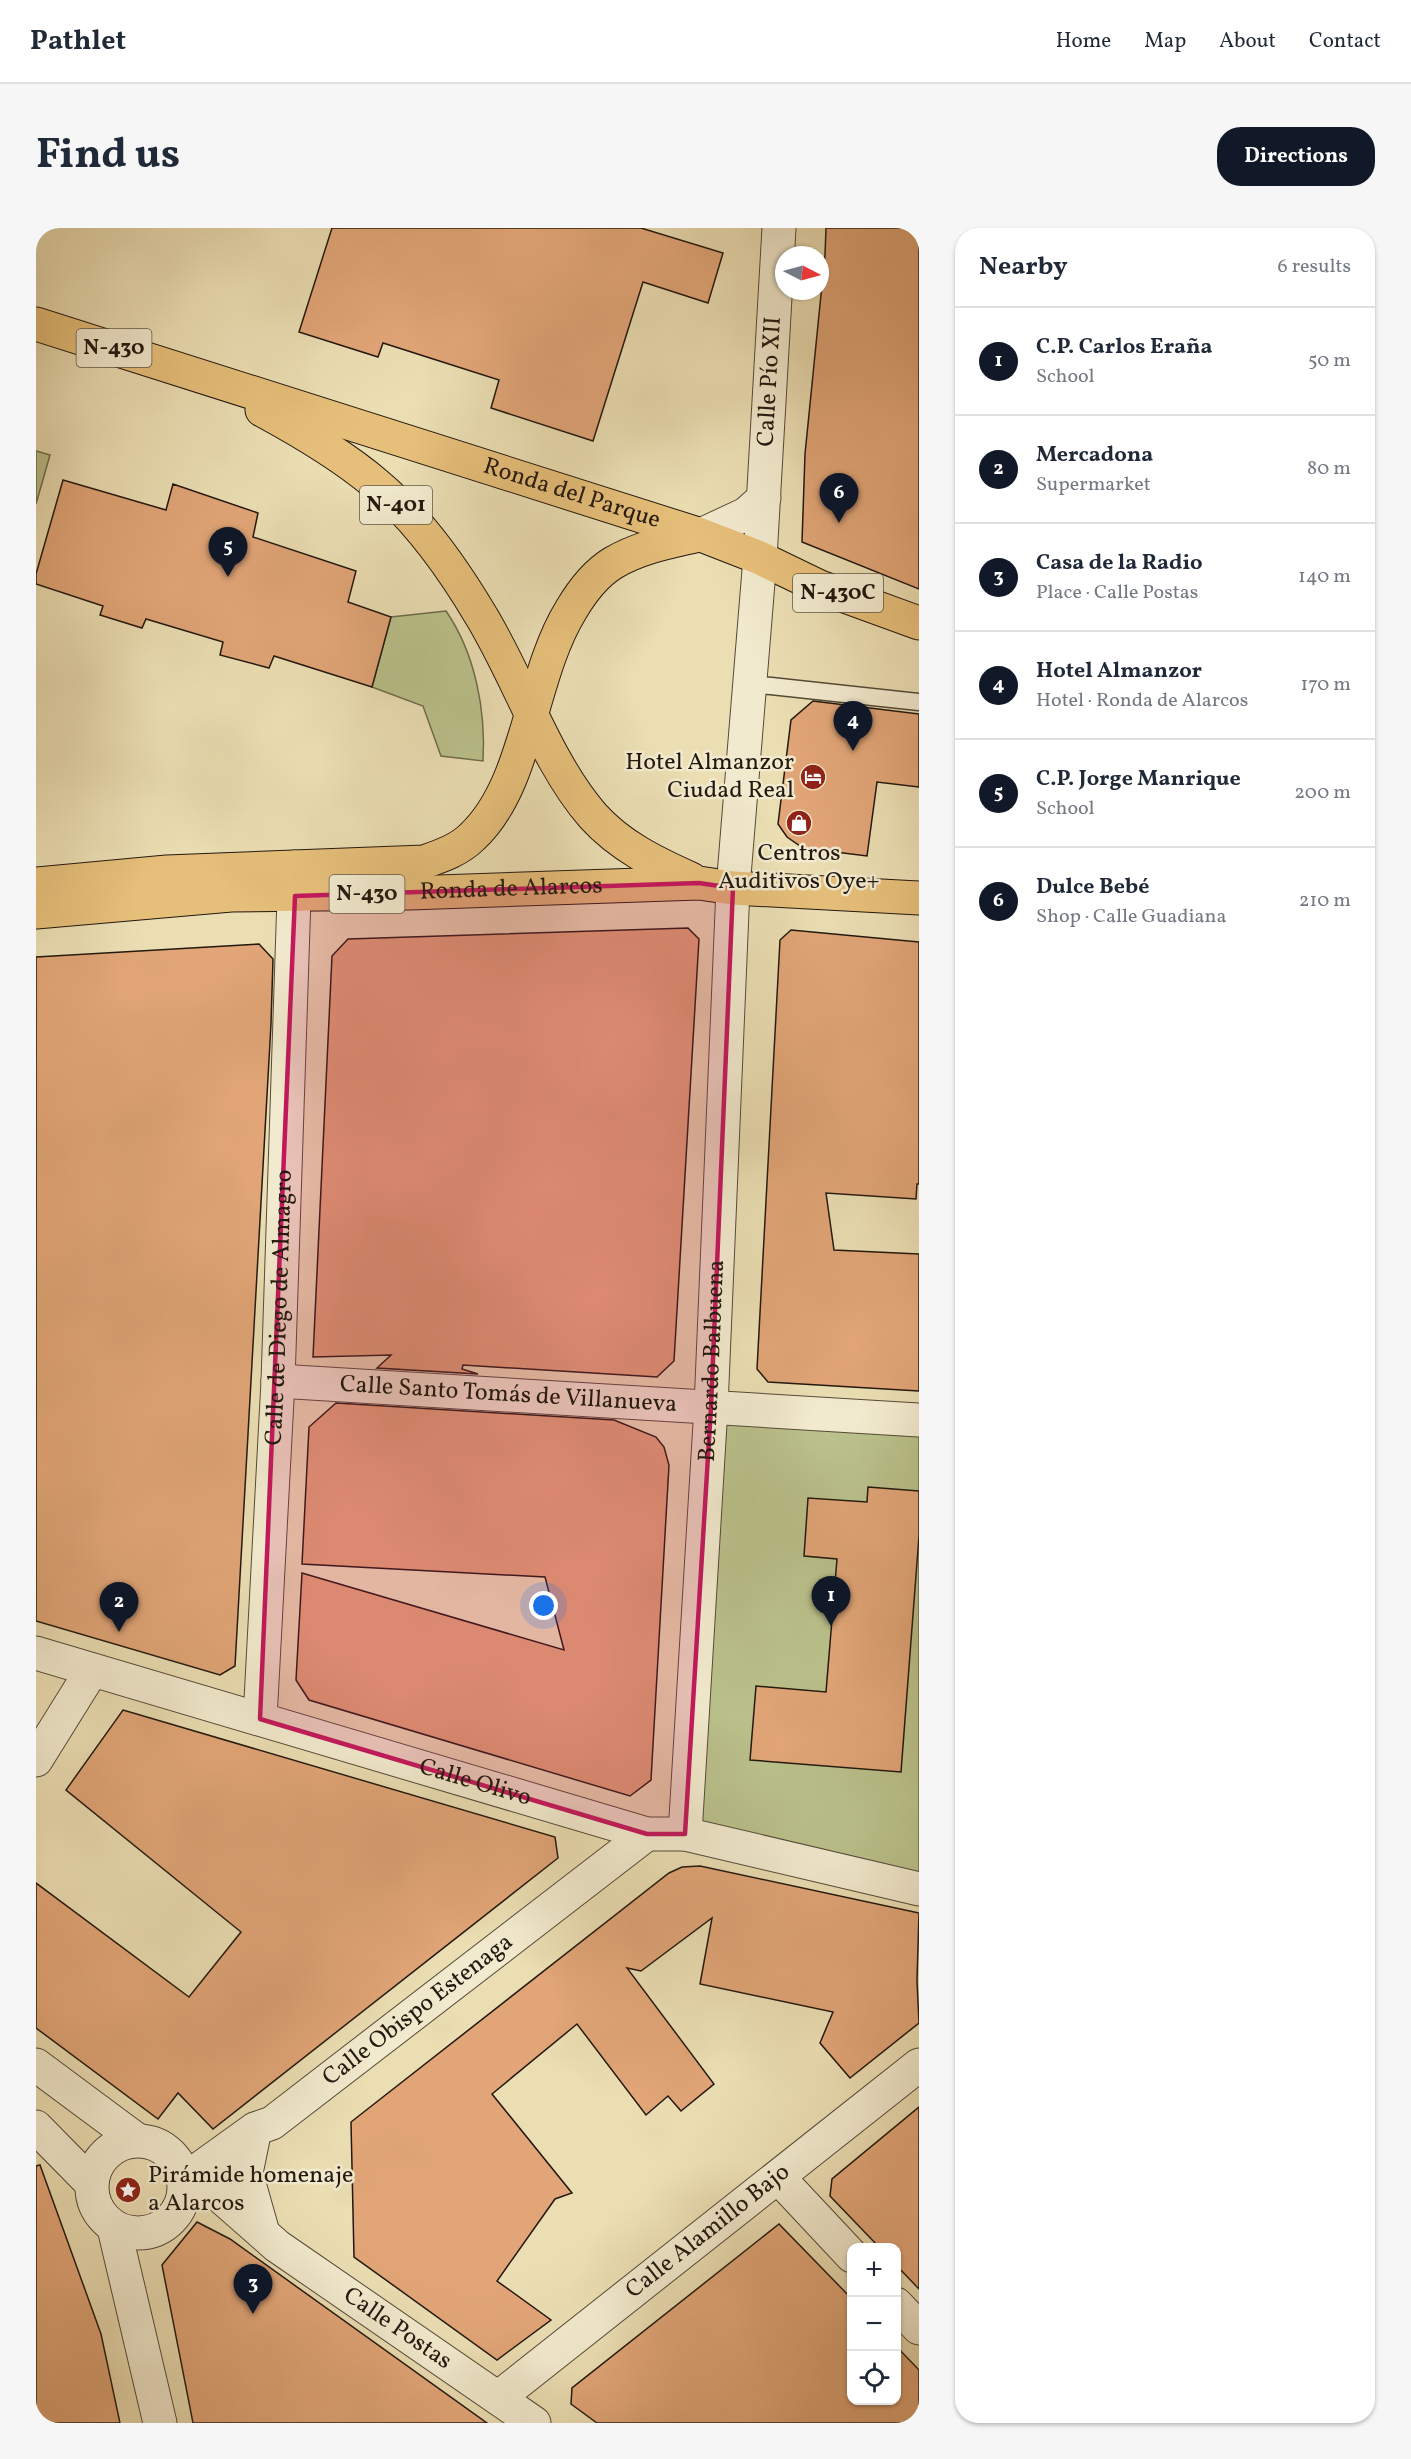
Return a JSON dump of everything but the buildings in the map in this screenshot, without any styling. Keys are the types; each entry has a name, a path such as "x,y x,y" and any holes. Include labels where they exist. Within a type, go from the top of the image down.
{"highway":[{"name":"Ronda del Parque","path":"36,324 701,535"},
{"name":"Ronda del Parque","path":"191,372 290,425 376,484 427,537 481,615 570,785 594,816 619,839 651,861 699,882"},
{"name":"Ronda del Parque","path":"424,862 447,854 471,839 488,820 503,795 543,667 559,629 583,590 611,564 643,548 701,535"},
{"path":"701,535 760,558"},
{"name":"N-430C","path":"760,558 820,587 919,623"},
{"name":"Ronda de Alarcos","path":"36,912 231,895 295,881 424,862"},
{"name":"Ronda de Alarcos","path":"36,884 167,872 295,881 699,882"},
{"path":"699,882 734,888 832,891 919,898"}],"street":[{"name":"Calle Pío XII","path":"750,689 764,498 779,228"},
{"path":"701,535 746,514 764,498"},
{"name":"Bernardo Balbuena","path":"685,1834 711,1407 734,888 750,689"},
{"name":"Calle de Diego de Almagro","path":"260,1719 278,1382 295,881"},
{"name":"Calle Santo Tomás de Villanueva","path":"278,1382 919,1420"},
{"name":"Calle Olivo","path":"36,1653 647,1834 685,1834 919,1889"},
{"path":"36,1760 92,1670"},
{"name":"Calle Obispo Estenaga","path":"189,2176 255,2129 272,2122 647,1834"},
{"path":"36,2065 136,2140 166,2150 189,2176 179,2209 170,2222 159,2230 134,2234 114,2228 100,2215 93,2201 91,2183 99,2161 112,2148 136,2140"},
{"name":"Calle Alamillo Bajo","path":"498,2397 919,2065"},
{"path":"36,2127 91,2183"},
{"path":"255,2129 246,2173 263,2233"},
{"name":"Calle Postas","path":"189,2176 277,2246 534,2423"},
{"path":"778,2177 847,2251"},
{"path":"114,2228 160,2423"},
{"path":"901,2308 919,2328"}],"lane":[{"path":"750,689 757,686 771,686 919,702"}],"highlighted area":[{"path":"699,883 733,888 711,1407 685,1834 647,1834 260,1719 295,896"}],"green space":[{"path":"36,451 50,455 36,504"},
{"path":"446,611 464,645 476,683 483,722 483,761 441,756 423,706 372,687 391,617"},
{"path":"711,1407 919,1420 919,1872 685,1834"}],"place":[{"name":"Dulce Bebé","path":"839,523"},
{"name":"C.P. Jorge Manrique","path":"228,577"},
{"name":"Hotel Almanzor","path":"853,751"},
{"name":"Hotel Almanzor Ciudad Real","path":"813,777"},
{"name":"Centros Auditivos Oye+","path":"799,823"},
{"name":"C.P. Carlos Eraña","path":"831,1626"},
{"name":"Mercadona","path":"119,1632"},
{"name":"Pirámide homenaje a Alarcos","path":"128,2190"},
{"name":"Casa de la Radio","path":"253,2314"}]}
